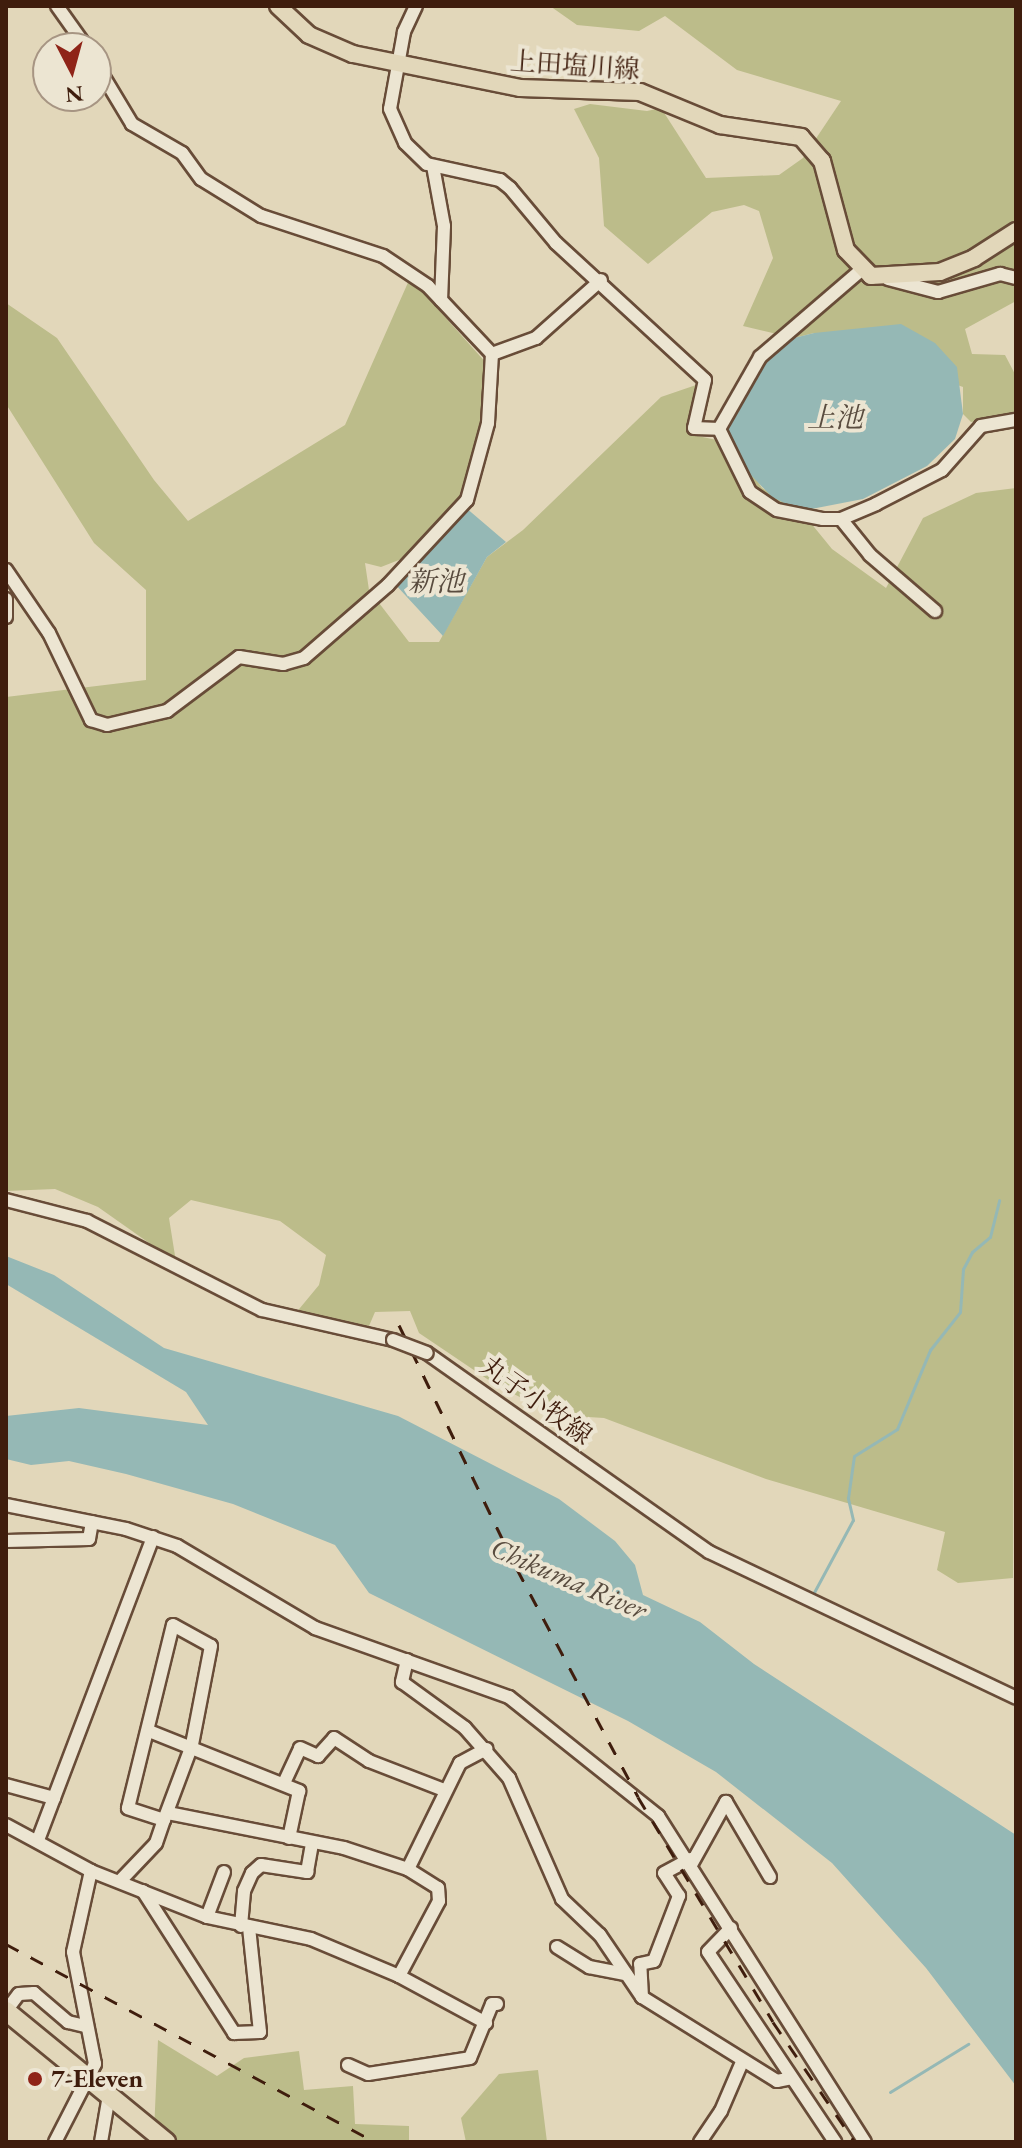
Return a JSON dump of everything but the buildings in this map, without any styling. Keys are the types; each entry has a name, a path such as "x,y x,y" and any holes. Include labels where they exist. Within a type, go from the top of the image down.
{"highway":[{"path":"6,2011 166,2142"}],"main road":[{"name":"上田塩川線","path":"278,6 321,42 398,65 550,92 640,92 720,125 801,137 822,161 846,250 861,270"},
{"path":"861,270 888,279 940,272 974,258 1016,231"}],"street":[{"path":"57,6 76,32"},
{"path":"416,6 398,65 390,118 414,153 433,166 500,180 556,243 601,280 705,380 694,428 719,429"},
{"path":"6,572 27,595 91,720 97,724 167,711 239,657 283,664 304,658 388,585 467,500 488,423 492,354 408,269 288,228 201,179 182,153 132,124 112,91"},
{"path":"433,166 444,226 441,300"},
{"path":"719,429 760,357 861,270"},
{"path":"888,279 938,292 1000,274 1016,278"},
{"path":"492,354 536,338 601,280"},
{"path":"719,429 742,481 764,503 809,519 841,519 942,470 981,426 1016,420"},
{"path":"841,519 870,555 935,611"},
{"path":"6,599 6,617"},
{"name":"丸子小牧線","path":"6,1200 87,1221 262,1310 393,1340 427,1353 709,1552 1016,1698"},
{"path":"6,1505 153,1537 199,1557 315,1628 509,1697 646,1802 691,1861 865,2142"},
{"path":"6,1541 89,1539 92,1522"},
{"path":"38,1840 153,1537"},
{"path":"120,1881 156,1843 166,1816 192,1745 211,1646 173,1625 128,1808 166,1816 312,1843 408,1869 438,1888 439,1901 399,1976"},
{"path":"407,1660 402,1682 486,1749 525,1810 562,1899 600,1935 642,1997 777,2081 792,2078"},
{"path":"149,1731 192,1745 299,1791 289,1838"},
{"path":"284,1783 300,1748 318,1756 334,1738 369,1761 444,1790"},
{"path":"408,1869 444,1790 460,1763 486,1749"},
{"path":"6,1785 54,1798"},
{"path":"642,1997 640,1964 654,1961 679,1896 664,1873 691,1861 726,1802 770,1877"},
{"path":"6,1825 91,1871 207,1917 311,1939 399,1976 486,2023"},
{"path":"143,1891 234,2033 260,2032 245,1926 244,1891 252,1873 261,1865 307,1872 312,1843"},
{"path":"55,2142 95,2064 73,1952 91,1871"},
{"path":"207,1917 224,1872"},
{"path":"731,1928 708,1952 792,2078 824,2136 835,2142"},
{"path":"557,1947 589,1967 626,1974"},
{"path":"6,2011 19,1994 34,1993 68,2022 86,2026"},
{"path":"348,2065 368,2074 470,2058 492,2004 497,2004"},
{"path":"700,2142 721,2111 742,2062"},
{"path":"101,2142 109,2095"}],"green space":[{"path":"550,6 1016,6 1016,301 965,329 972,354 1005,355 1016,376 1016,416 971,422 963,414 963,387 814,333 794,338 743,326 773,258 759,211 744,205 712,212 648,264 604,226 599,158 574,109 590,104 647,111 661,108 706,178 779,175 803,158 841,101 737,70 665,16 639,31 577,25"},
{"path":"410,278 488,365 484,423 464,498 409,556 381,567 365,563 369,590 409,642 439,642 487,557 523,530 661,397 699,384 688,434 731,443 762,488 801,511 832,549 886,588 923,518 976,493 1016,488 1013,1578 958,1583 937,1570 945,1532 766,1479 604,1418 557,1415 499,1387 419,1333 410,1311 375,1312 369,1326 295,1314 319,1285 326,1255 280,1221 191,1200 169,1218 176,1262 98,1207 55,1189 6,1191 6,697 146,680 146,590 94,543 6,404 6,303 57,338 154,480 188,521 345,425"},
{"path":"158,2040 217,2076 244,2058 299,2051 304,2090 353,2086 355,2124 409,2126 409,2142 165,2142 154,2132"},
{"path":"538,2070 547,2142 466,2142 461,2118 499,2074"}],"water":[{"name":"上池","path":"901,324 935,343 957,367 963,414 955,439 927,466 863,499 801,511 772,497 748,472 727,427 764,358 794,338 814,333"},
{"name":"新池","path":"465,507 506,542 487,557 443,636 394,583 454,525"},
{"name":"Chikuma River","path":"6,1256 54,1275 164,1348 398,1416 559,1499 615,1541 635,1565 643,1595 700,1622 754,1664 1016,1835 1016,2086 926,1968 832,1863 716,1772 628,1721 369,1593 335,1545 233,1504 126,1474 69,1461 31,1465 6,1459 6,1416 79,1408 208,1425 186,1392 6,1284"}],"waterway":[{"path":"812,1596 853,1520 848,1498 854,1456 897,1429 930,1350 960,1312 963,1269 972,1252 990,1237 999,1200"},
{"path":"890,2092 968,2044"}],"railway":[{"path":"399,1325 517,1569 638,1797 773,2022 855,2142"},
{"path":"6,1944 376,2142"}],"place":[{"name":"7-Eleven","path":"35,2079"}]}
